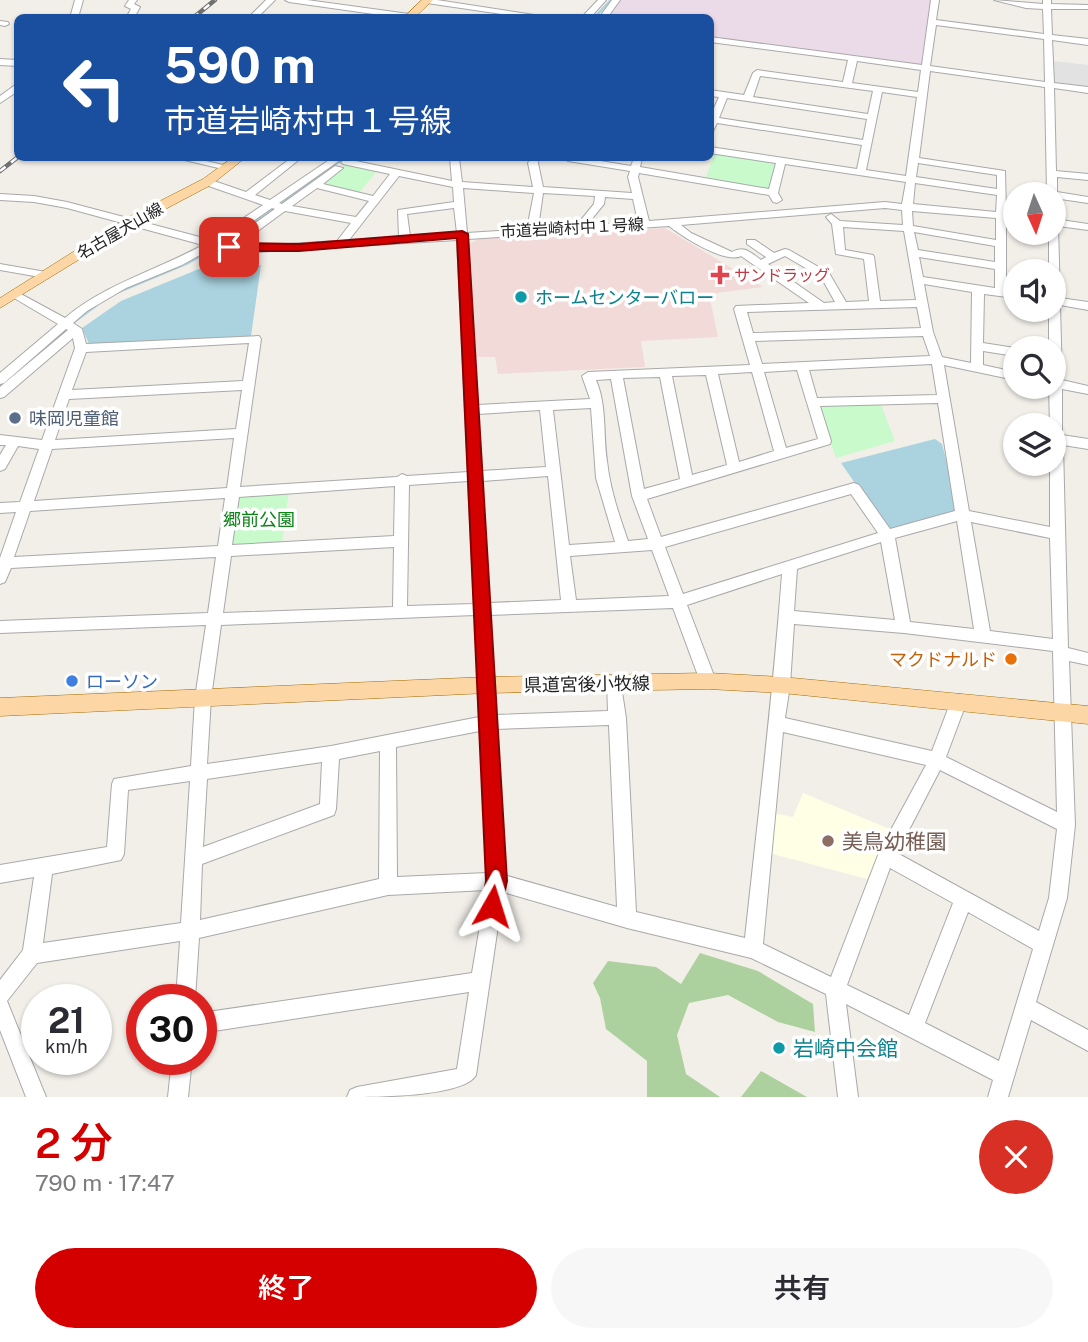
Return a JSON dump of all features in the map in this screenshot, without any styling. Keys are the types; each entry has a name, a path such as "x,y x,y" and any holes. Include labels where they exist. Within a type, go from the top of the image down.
{"main road":[{"path":"411,14 427,0"},
{"name":"名古屋犬山線","path":"0,304 132,221 207,181 236,161"},
{"name":"県道宮後小牧線","path":"1,709 486,685 708,681 782,685 1088,715"}],"street":[{"path":"132,14 136,7 129,6 133,0"},
{"path":"256,14 271,0"},
{"path":"289,0 389,14"},
{"path":"351,8 358,0"},
{"path":"427,0 523,14"},
{"path":"589,14 602,0"},
{"path":"606,14 617,0"},
{"path":"935,0 908,205 909,228 927,332 937,360 983,636"},
{"path":"999,0 1026,6 1047,3 1088,8"},
{"path":"1047,3 1052,182"},
{"path":"932,22 1088,41"},
{"path":"714,40 1088,90"},
{"path":"775,75 783,49"},
{"path":"847,85 853,58"},
{"path":"748,98 757,73 921,95"},
{"path":"0,100 14,89"},
{"path":"861,172 877,89"},
{"path":"714,94 871,117"},
{"path":"714,120 724,95"},
{"path":"714,125 867,143"},
{"path":"714,151 1001,193"},
{"path":"781,160 773,193 784,214"},
{"path":"914,160 1002,173 1000,293"},
{"path":"196,161 227,167"},
{"path":"246,197 292,161"},
{"path":"229,247 277,206 343,161"},
{"path":"0,380 111,292 214,244 316,185 344,161"},
{"path":"354,161 457,185 637,196"},
{"path":"357,1097 457,1081 466,1076 496,881 476,475 455,161"},
{"path":"532,230 539,190 534,161"},
{"path":"644,224 637,196 636,162 773,193"},
{"path":"340,244 397,172"},
{"path":"1052,174 1088,177"},
{"path":"207,181 277,206 360,220"},
{"path":"316,185 376,200"},
{"path":"580,227 598,204 600,194"},
{"name":"市道岩崎村中１号線","path":"0,197 23,197 85,206 214,244 255,249 908,205 1003,216"},
{"path":"1066,197 1088,200"},
{"path":"405,239 402,212 459,204"},
{"path":"826,210 837,224 840,252 869,257 875,304"},
{"path":"671,223 732,256 741,251 821,306"},
{"path":"837,224 909,228 1000,244"},
{"path":"1066,225 1088,227"},
{"path":"751,242 773,257"},
{"path":"760,264 785,252 825,275 842,305"},
{"path":"913,253 1000,266"},
{"path":"0,267 46,275"},
{"path":"918,280 1003,293"},
{"path":"977,368 978,289"},
{"path":"0,578 81,348 69,325 15,295"},
{"path":"781,454 740,309 922,303"},
{"path":"1066,303 1088,306"},
{"path":"0,394 69,325"},
{"path":"747,337 927,332"},
{"path":"81,348 255,339 203,698 196,858 187,984"},
{"path":"977,346 1003,350"},
{"path":"624,548 612,515 601,467 597,392 588,376 937,360 1003,373"},
{"path":"639,496 825,441 802,368"},
{"path":"711,371 734,468"},
{"path":"665,372 687,482"},
{"path":"615,375 639,496 708,681"},
{"path":"64,395 249,385"},
{"path":"1066,386 1088,390"},
{"path":"812,402 942,399"},
{"path":"472,410 597,402"},
{"path":"546,406 569,604"},
{"path":"0,440 46,444 242,433"},
{"path":"1066,441 1088,444"},
{"path":"0,466 14,442"},
{"path":"0,508 232,490 552,471"},
{"path":"998,1097 1058,898 1066,825 1056,476"},
{"path":"400,611 402,479"},
{"path":"562,551 657,544 854,488 887,535 904,627"},
{"path":"0,627 678,602 887,535 961,515 1057,534"},
{"path":"5,563 401,541"},
{"path":"753,949 782,685 790,567"},
{"path":"788,617 983,636 1061,650 1088,659"},
{"path":"615,684 627,919"},
{"path":"848,1097 835,991 886,856 937,760 959,701"},
{"path":"0,874 115,854 121,784 331,753 488,722 618,718"},
{"path":"776,723 937,760 1066,825"},
{"path":"388,742 388,886"},
{"path":"196,858 328,809 331,753"},
{"path":"886,856 1045,945"},
{"path":"0,995 32,954 44,866"},
{"path":"32,954 189,931 388,886 496,881 627,919 753,949 914,1027 1005,1075"},
{"path":"914,1027 964,899"},
{"path":"217,1021 480,981"},
{"path":"0,1006 36,1097"},
{"path":"1027,1007 1088,1041"},
{"path":"178,1097 180,1075"}],"shaded area":[{"path":"620,0 932,0 923,66 714,37 714,14 608,14"},
{"path":"1053,61 1088,65 1088,89 1054,84"},
{"path":"665,228 763,287 709,294 718,337 641,341 645,367 498,374 495,357 475,357 468,245 478,239"},
{"name":"美鳥幼稚園","path":"803,793 892,830 867,879 769,853 773,813 793,817"}],"green space":[{"path":"714,154 776,163 770,191 706,177 712,161 714,161"},
{"path":"347,164 378,170 359,193 320,184"},
{"path":"880,402 895,441 836,458 817,403"},
{"name":"郷前公園","path":"289,491 282,544 229,545 237,495"},
{"path":"700,953 758,971 813,1004 815,1032 778,1022 728,995 689,1003 677,1035 686,1074 720,1097 647,1097 647,1061 606,1029 600,998 593,983 608,961 656,967 681,984"},
{"path":"761,1071 807,1097 741,1097"}],"water":[{"path":"261,265 251,336 89,344 82,328 121,301 206,266"},
{"path":"935,439 942,444 961,515 890,534 841,463"}],"waterway":[{"path":"72,14 76,0"},
{"path":"598,14 611,0"},
{"path":"116,293 188,263 226,242 340,161"},
{"path":"70,325 97,305"},
{"path":"0,387 14,374"}],"railway":[{"path":"198,14 215,0"},
{"path":"0,171 14,160"}],"place":[{"name":"サンドラッグ","path":"720,275"},
{"name":"ホームセンターバロー","path":"521,297"},
{"name":"味岡児童館","path":"15,418"},
{"name":"マクドナルド","path":"1011,659"},
{"name":"ローソン","path":"72,681"},
{"name":"美鳥幼稚園","path":"828,841"},
{"name":"岩崎中会館","path":"779,1048"}],"route":[{"path":"229,247 299,248 462,234 496,881 492,906"}]}
